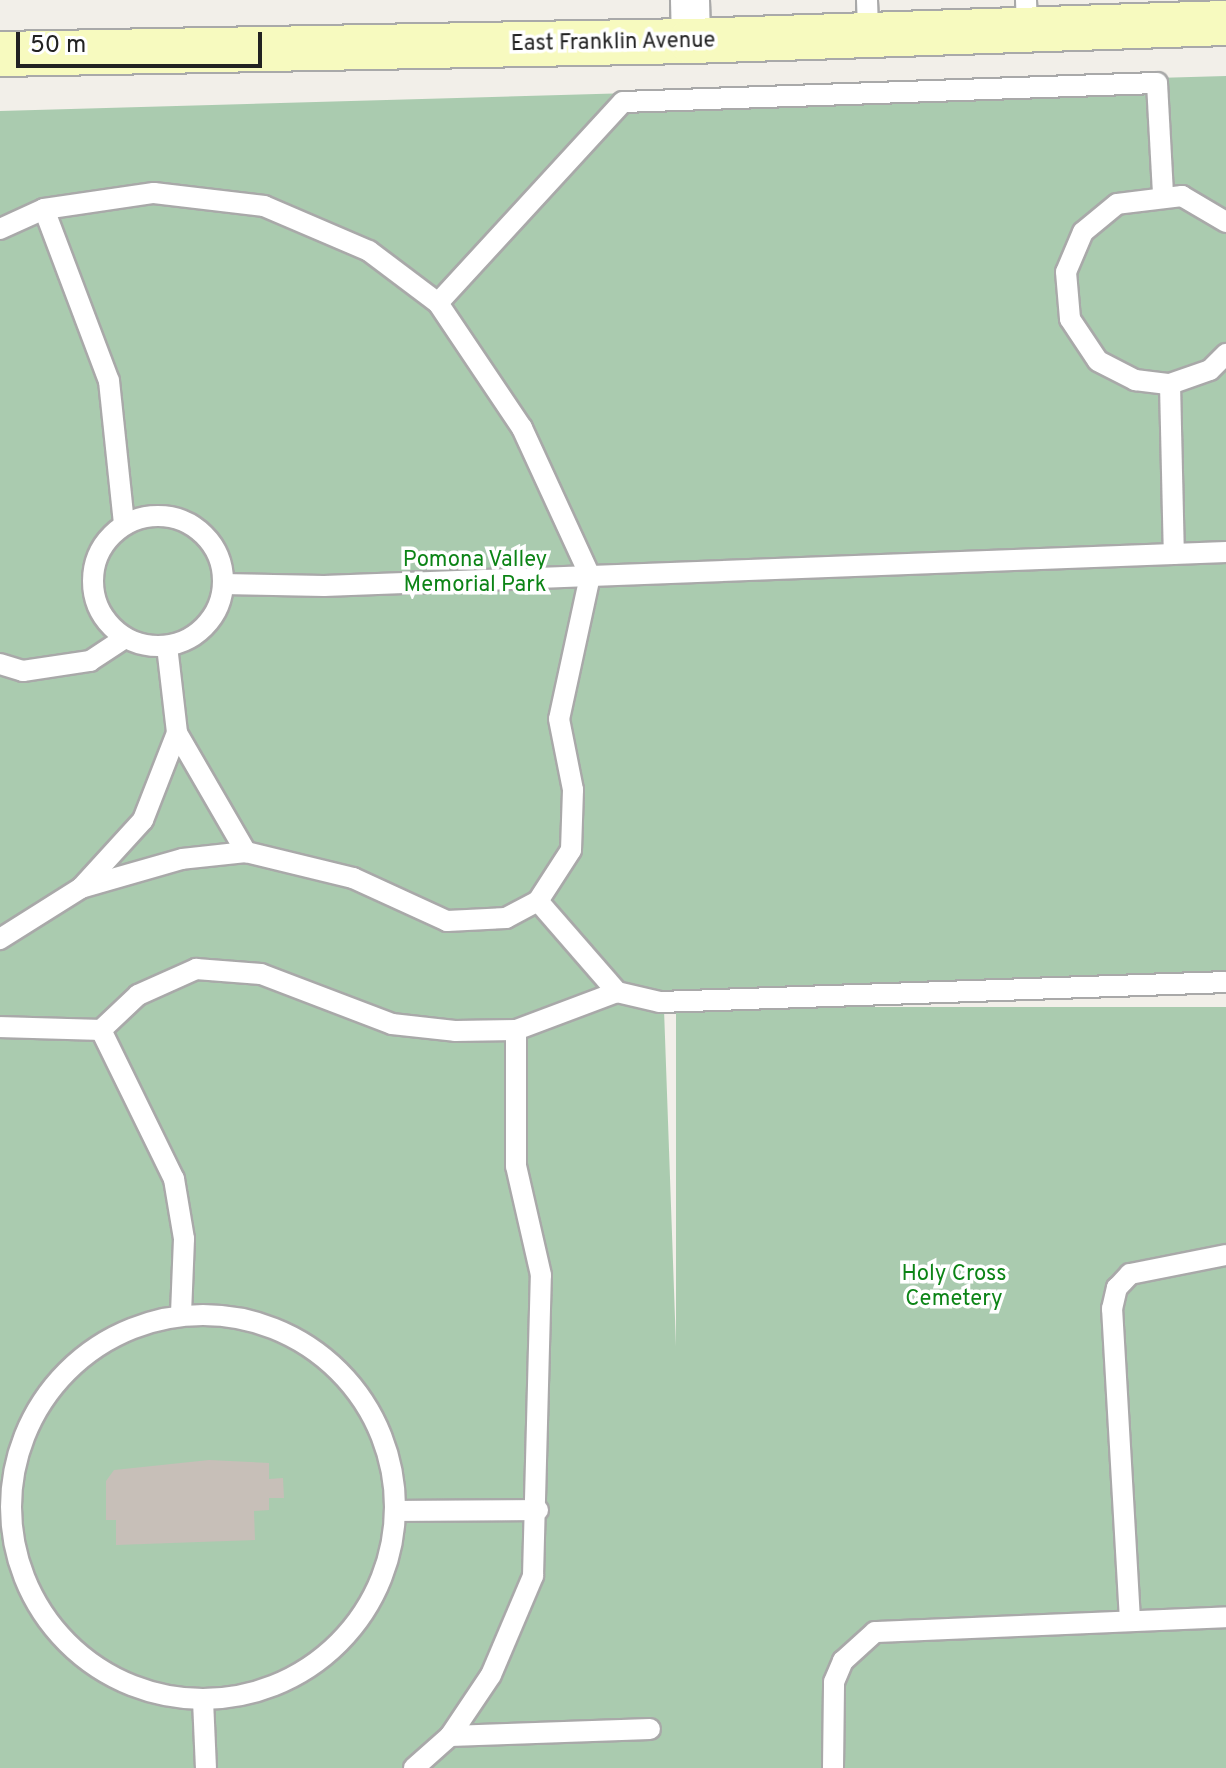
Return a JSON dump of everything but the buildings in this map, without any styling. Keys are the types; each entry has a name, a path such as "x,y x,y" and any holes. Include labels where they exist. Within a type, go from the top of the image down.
{"street":[{"name":"East Franklin Avenue","path":"0,54 690,21 1027,15 1226,23"}],"lane":[{"path":"438,303 623,102 1157,83 1163,194"},
{"path":"0,229 44,209 154,193 264,206 369,251 438,303 522,428 590,576 559,719 573,790 571,850 538,901 506,918 447,921 353,878 246,852 182,859 81,888"},
{"path":"1226,222 1209,207 1163,194 1117,204 1083,232 1066,272 1070,319 1098,361 1135,380 1170,384 1210,370 1226,354"},
{"path":"44,209 109,381 124,524"},
{"path":"1170,384 1174,554"},
{"path":"152,515 197,527 220,559 223,584 207,624 167,646 125,638 95,602 92,573 100,547 124,524 152,515"},
{"path":"223,584 590,576 1226,552"},
{"path":"0,664 23,671 90,661 125,638"},
{"path":"167,646 177,733 246,852"},
{"path":"0,939 81,888 143,820 177,733"},
{"path":"538,901 617,992"},
{"path":"0,1027 101,1030 138,995 196,969 261,974 392,1024 516,1030 617,992 660,1002 1226,982"},
{"path":"101,1030 174,1179 184,1239 181,1314"},
{"path":"414,1768 450,1736 491,1675 533,1576 538,1510 541,1275 516,1166 516,1030"},
{"path":"1130,1620 1112,1309 1117,1288 1130,1274 1226,1255"},
{"path":"181,1314 266,1324 323,1354 357,1389 382,1432 397,1511 374,1598 343,1640 282,1683 203,1700 141,1690 81,1658 32,1598 4,1512 15,1456 37,1405 91,1348 181,1314"},
{"path":"397,1511 538,1510"},
{"path":"833,1768 834,1682 843,1661 875,1632 1226,1617"},
{"path":"203,1700 206,1768"},
{"path":"450,1736 650,1729"}],"green space":[{"name":"Pomona Valley Memorial Park","path":"1226,76 1226,988 664,1009 691,1768 0,1768 0,111"},
{"name":"Holy Cross Cemetery","path":"676,1007 1226,1007 1226,1768 676,1768"}]}
